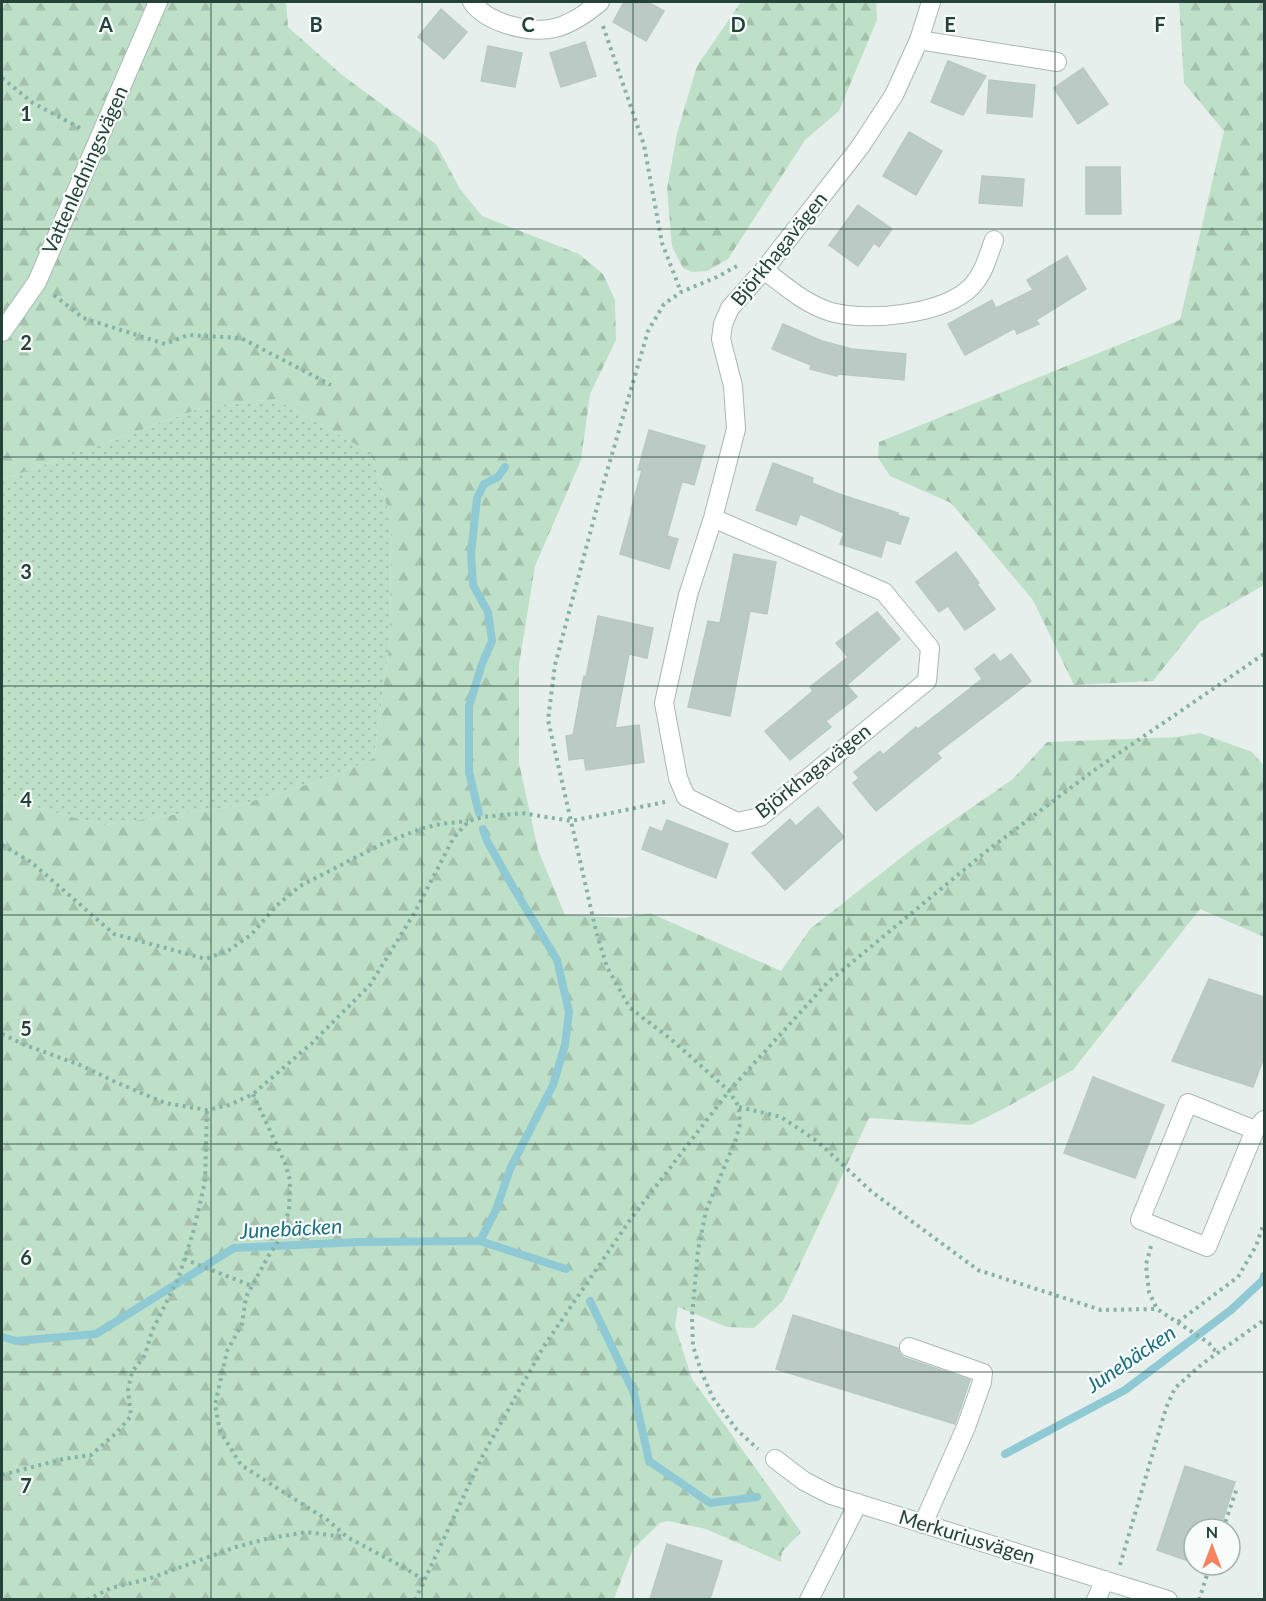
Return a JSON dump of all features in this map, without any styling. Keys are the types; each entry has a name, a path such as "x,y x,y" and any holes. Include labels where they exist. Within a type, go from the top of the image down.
{"street":[{"name":"Vattenledningsvägen","path":"2,332 37,282 158,2"},
{"path":"472,2 496,21 523,29 554,28 585,14 598,3"},
{"name":"Björkhagavägen","path":"713,518 884,592 930,648 927,681 760,817 737,822 686,797 678,778 664,703 688,595 713,518 736,429 733,386 721,339 723,324 730,308 764,270 860,147 894,95 919,40 931,2"},
{"path":"919,40 1057,62"},
{"path":"764,270 802,300 831,312 889,317 917,312 954,298 971,287 983,272 994,240"},
{"path":"1188,1103 1260,1125 1207,1247 1140,1220 1188,1103"},
{"path":"909,1347 983,1373 966,1427 923,1524"},
{"name":"Merkuriusvägen","path":"775,1459 804,1481 831,1496 1168,1599"},
{"path":"809,1599 858,1503"},
{"path":"1096,1599 1110,1582"}],"path":[{"path":"598,3 644,145 662,243 681,292"},
{"path":"2,78 33,103 99,138"},
{"path":"741,262 717,277 681,292 664,304 648,331 604,481 555,664 548,720 596,931 608,967 630,1008 672,1040 729,1091 739,1107 740,1124 736,1139 706,1211 698,1250 692,1317 693,1346 713,1398 736,1430 757,1449 775,1459"},
{"path":"37,282 83,318 165,344 188,335 241,339 331,385"},
{"path":"415,1599 483,1455 544,1346 630,1220 729,1091 827,983 988,850 1093,771 1264,654"},
{"path":"2,845 32,862 114,934 206,959 229,950 251,935 276,906 300,886 382,844 420,829 469,821 483,816 522,813 571,821 686,797"},
{"path":"2,1034 80,1065 165,1103 207,1110 253,1094 311,1044 370,985 415,912 454,837 469,821"},
{"path":"253,1094 285,1163 290,1180 289,1209 282,1236 246,1298 242,1324 227,1351 215,1405 220,1431 241,1465 329,1521 347,1537 424,1580"},
{"path":"739,1107 781,1117 817,1141 872,1192 915,1226 978,1270 1101,1310 1157,1309 1209,1343 1220,1353"},
{"path":"2,1475 63,1459 91,1455 131,1416 128,1390 132,1372 145,1355 152,1331 178,1279 193,1233 205,1182 207,1110"},
{"path":"1178,1322 1238,1276 1256,1246 1264,1223"},
{"path":"1157,1309 1149,1292 1146,1264 1158,1227"},
{"path":"184,1259 252,1286"},
{"path":"1110,1582 1166,1408 1175,1388 1202,1364 1264,1320"},
{"path":"1227,1517 1237,1488"},
{"path":"87,1599 111,1588 148,1579 236,1546 306,1532 347,1537"},
{"path":"1198,1599 1206,1577"}],"green space":[{"path":"2,2 286,2 288,27 342,75 436,144 460,189 482,216 579,254 603,274 615,300 616,340 590,394 581,460 535,566 519,665 519,763 538,850 565,915 624,918 650,913 781,971 810,929 916,846 1013,779 1047,742 1176,737 1200,733 1252,752 1264,766 1264,937 1200,909 1073,1070 971,1125 869,1118 783,1301 754,1328 727,1327 678,1307 675,1326 692,1379 801,1532 782,1552 781,1562 706,1529 668,1521 660,1523 633,1549 614,1599 2,1599 2,810 7,800 103,825 236,806 329,778 374,758 390,639 391,519 371,453 275,399 204,407 2,480"},
{"path":"741,2 876,2 877,20 839,111 805,140 728,259 707,271 692,272 683,268 672,246 667,189 677,133 697,66"},
{"path":"1179,2 1264,2 1264,585 1200,622 1153,681 1074,685 1033,600 951,503 890,476 878,458 879,442 1180,320 1224,131 1184,83"},
{"path":"275,399 371,453 391,519 390,639 374,758 329,778 236,806 103,825 7,800 2,810 2,480 204,407"}],"building":[{"path":"624,2 648,2 664,11 646,41 613,22"},
{"path":"441,9 467,32 444,59 418,37"},
{"path":"585,42 596,76 561,87 550,53"},
{"path":"488,46 522,53 515,87 481,81"},
{"path":"948,61 986,76 963,115 931,102"},
{"path":"1083,68 1108,104 1078,124 1054,88"},
{"path":"989,80 1035,85 1032,117 987,113"},
{"path":"909,132 942,151 916,195 883,176"},
{"path":"1086,167 1120,167 1121,214 1086,214"},
{"path":"982,176 1024,179 1022,206 979,203"},
{"path":"858,205 892,229 879,247 874,243 858,266 829,245"},
{"path":"1067,256 1086,289 1036,320 1039,324 1017,334 1015,328 965,355 948,324 992,300 996,308 1033,290 1027,280"},
{"path":"783,324 822,341 852,349 906,354 904,380 838,374 837,376 810,369 811,365 772,349"},
{"path":"649,430 705,446 694,485 682,481 667,536 678,539 669,569 620,554 642,470 638,470"},
{"path":"773,463 813,478 812,483 839,494 909,518 900,544 886,540 881,557 840,544 844,533 800,514 796,525 756,510"},
{"path":"956,552 995,609 965,630 948,606 939,612 916,582"},
{"path":"734,554 776,562 767,614 750,611 730,716 688,707 708,621 720,623"},
{"path":"877,612 900,639 847,685 857,697 826,721 831,727 790,760 765,731 813,691 810,687 848,657 836,643"},
{"path":"598,616 653,628 647,658 629,654 615,728 639,725 644,762 586,770 584,758 569,760 566,736 573,735"},
{"path":"994,654 1000,662 1011,654 1031,681 937,753 941,758 876,811 853,783 859,778 854,772 880,751 883,755 916,727 918,729 982,679 975,669"},
{"path":"818,807 844,837 785,890 752,853 790,819 796,826"},
{"path":"667,820 728,844 716,878 642,849 650,827 662,832"},
{"path":"1209,979 1264,997 1264,1057 1253,1087 1172,1061"},
{"path":"1093,1077 1164,1105 1135,1178 1064,1153"},
{"path":"793,1315 898,1348 900,1354 905,1358 970,1380 955,1424 776,1369"},
{"path":"1185,1466 1235,1482 1224,1517 1182,1517 1182,1559 1157,1550"},
{"path":"667,1544 722,1561 710,1599 650,1599"}],"waterway":[{"path":"479,813 469,772 469,706 492,641 488,612 473,585 471,554 477,498 484,484 498,477 505,467"},
{"path":"480,1241 496,1210 510,1169 553,1085 565,1045 569,1012 557,960 487,841 483,829"},
{"name":"Junebäcken","path":"2,1337 16,1341 96,1334 234,1248 360,1242 480,1241 566,1269"},
{"name":"Junebäcken","path":"1005,1454 1125,1390 1231,1310 1263,1280 1264,1276"},
{"name":"Junebäcken","path":"590,1301 634,1393 649,1461 710,1503 757,1497"}]}
